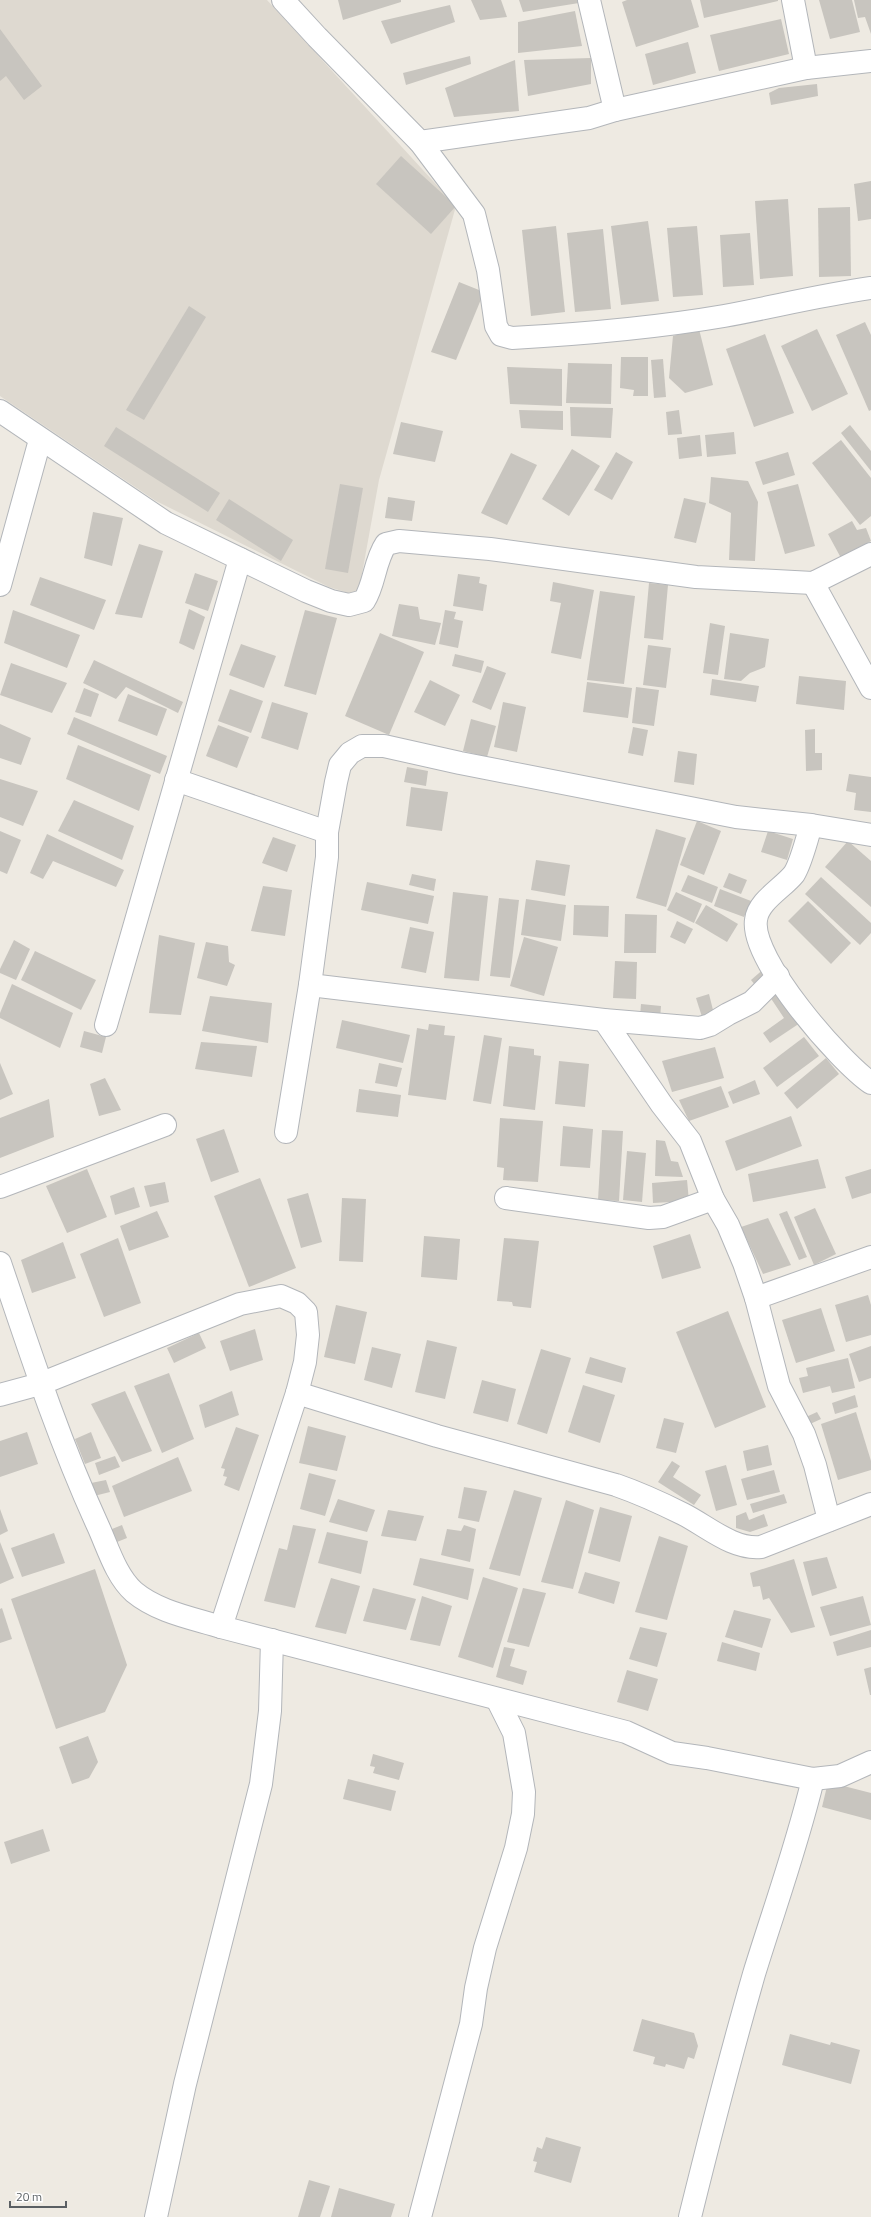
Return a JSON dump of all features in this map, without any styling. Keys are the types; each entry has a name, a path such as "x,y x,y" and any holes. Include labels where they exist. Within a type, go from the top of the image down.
{"street":[{"path":"283,0 322,43 420,142 474,214 488,270 496,326 501,335 512,338 616,331 725,316 825,295 871,288"},
{"path":"589,0 615,110"},
{"path":"793,0 806,68"},
{"path":"420,142 589,118 615,110 806,68 871,61"},
{"path":"0,411 40,440 166,523 306,591 349,605 364,601 370,591 374,568 380,554 386,544 399,541 490,549 696,577 813,583 871,554"},
{"path":"0,585 40,440"},
{"path":"106,1025 240,559"},
{"path":"813,583 871,688"},
{"path":"286,1132 310,986 328,857 328,832 340,765 350,753 362,746 384,746 460,763 728,815 811,825 871,835"},
{"path":"176,780 328,832"},
{"path":"811,825 794,873 769,898 756,919 756,928 764,951 778,976 822,1038 847,1063 871,1083"},
{"path":"310,986 604,1020 700,1028 710,1025 752,1002 778,976"},
{"path":"604,1020 662,1105 690,1141 713,1199 728,1225 756,1298 779,1386 804,1434 815,1465 829,1520"},
{"path":"0,1187 165,1125"},
{"path":"506,1198 649,1218 663,1217 713,1199"},
{"path":"756,1298 871,1256"},
{"path":"0,1263 40,1384 76,1478 123,1581 135,1593 160,1608 221,1627 626,1732 672,1753 707,1758 813,1779 840,1776 871,1762"},
{"path":"0,1395 40,1384 240,1304 280,1296 297,1303 306,1312 308,1335 305,1362 297,1393 221,1627"},
{"path":"297,1393 438,1436 616,1485 643,1494 736,1543 752,1548 761,1547 871,1504"},
{"path":"156,2217 185,2084 261,1784 270,1711 272,1640"},
{"path":"420,2217 472,2024 476,1988 485,1948 516,1848 523,1814 524,1792 514,1733 498,1699"},
{"path":"690,2217 720,2098 755,1973 797,1843 813,1779"}],"shaded area":[{"path":"0,0 267,0 456,206 379,480 358,596 329,587 156,501 0,396"}],"building":[{"path":"338,0 401,0 401,2 343,20"},
{"path":"471,0 501,0 507,17 480,20"},
{"path":"519,0 578,0 579,3 523,12"},
{"path":"627,0 691,0 699,27 636,47 622,2"},
{"path":"700,0 778,0 778,1 704,18"},
{"path":"819,0 852,0 860,32 830,39"},
{"path":"854,0 871,0 871,34 865,17 858,18"},
{"path":"450,5 455,22 391,44 381,21"},
{"path":"575,11 582,46 518,53 518,22"},
{"path":"781,19 789,54 719,71 710,35"},
{"path":"0,29 42,86 24,100 6,76 0,81"},
{"path":"688,42 696,73 653,85 645,54"},
{"path":"470,56 471,64 406,85 403,73"},
{"path":"591,58 591,84 528,96 524,60"},
{"path":"515,60 519,111 454,117 445,88"},
{"path":"817,84 818,96 771,105 769,93 779,88"},
{"path":"401,156 456,206 431,234 376,184"},
{"path":"871,181 871,219 858,221 854,184"},
{"path":"788,199 793,276 760,279 755,201"},
{"path":"850,207 851,276 819,277 818,208"},
{"path":"648,221 659,301 621,305 611,226"},
{"path":"556,226 565,312 531,316 522,230"},
{"path":"697,226 703,295 673,297 667,228"},
{"path":"603,229 611,309 575,312 567,233"},
{"path":"750,233 754,285 723,287 720,235"},
{"path":"459,282 484,292 456,360 431,352"},
{"path":"189,306 206,317 144,420 126,410"},
{"path":"865,322 871,335 871,410 869,411 836,335"},
{"path":"699,329 713,385 685,393 669,378 673,336"},
{"path":"817,329 848,394 812,411 781,346"},
{"path":"765,334 794,413 754,427 726,349"},
{"path":"621,357 648,357 648,396 633,396 634,390 620,388"},
{"path":"663,359 666,397 654,398 651,360"},
{"path":"568,363 612,364 611,404 566,403"},
{"path":"507,367 562,369 562,406 510,404"},
{"path":"570,407 613,408 611,438 571,436"},
{"path":"519,410 563,411 563,430 521,428"},
{"path":"679,410 682,434 668,435 666,412"},
{"path":"401,422 443,431 435,462 393,454"},
{"path":"850,425 871,451 871,471 841,433"},
{"path":"116,427 220,493 208,512 104,446"},
{"path":"734,432 736,454 707,457 705,435"},
{"path":"700,435 702,456 679,459 677,438"},
{"path":"841,440 871,478 871,516 860,525 812,463"},
{"path":"572,449 600,466 569,516 542,499"},
{"path":"616,452 633,462 612,500 594,490"},
{"path":"788,452 795,475 763,485 755,462"},
{"path":"511,453 537,465 507,525 481,513"},
{"path":"711,477 748,481 758,502 755,561 729,560 731,513 709,503"},
{"path":"340,484 363,488 348,573 325,569"},
{"path":"798,484 815,546 785,554 767,492"},
{"path":"388,497 415,501 412,521 385,518"},
{"path":"684,498 706,503 696,543 674,538"},
{"path":"229,499 293,540 281,561 216,520"},
{"path":"93,512 123,518 112,566 84,558"},
{"path":"852,521 857,530 866,528 871,541 841,558 828,534"},
{"path":"139,544 163,551 142,618 115,614"},
{"path":"195,573 218,581 208,611 185,603"},
{"path":"458,574 480,577 479,583 487,585 483,611 453,606"},
{"path":"40,577 106,600 94,630 30,605"},
{"path":"553,582 594,590 581,659 551,653 561,603 550,601"},
{"path":"649,583 668,585 663,640 644,638"},
{"path":"600,591 635,596 624,684 587,680"},
{"path":"399,604 418,607 420,619 441,623 435,645 392,636"},
{"path":"189,609 205,617 194,650 179,643"},
{"path":"13,610 80,635 67,668 4,643"},
{"path":"305,610 337,618 316,695 284,686"},
{"path":"445,610 456,612 454,619 463,621 458,648 439,644"},
{"path":"710,623 725,626 718,675 703,673"},
{"path":"380,633 424,652 389,735 345,716"},
{"path":"730,633 769,639 765,667 750,673 741,681 724,679"},
{"path":"241,644 276,656 264,688 229,675"},
{"path":"648,645 671,648 666,688 643,685"},
{"path":"455,654 484,661 481,673 452,666"},
{"path":"94,660 183,702 178,713 126,687 116,699 83,683"},
{"path":"11,663 67,683 52,713 0,695"},
{"path":"487,666 506,673 491,710 472,702"},
{"path":"799,676 846,681 844,710 796,704"},
{"path":"712,679 759,686 756,702 710,695"},
{"path":"430,680 460,695 445,726 414,712"},
{"path":"587,682 632,688 628,718 583,712"},
{"path":"636,687 659,690 654,726 632,723"},
{"path":"84,688 99,694 91,717 75,712"},
{"path":"230,689 263,701 251,733 218,721"},
{"path":"128,694 167,709 157,736 118,721"},
{"path":"272,702 308,713 298,750 261,738"},
{"path":"503,702 526,707 517,752 494,747"},
{"path":"74,717 167,756 160,774 67,734"},
{"path":"471,719 496,726 487,757 463,751"},
{"path":"0,724 31,738 21,765 0,758"},
{"path":"218,725 249,737 237,768 206,756"},
{"path":"633,727 648,730 643,756 628,753"},
{"path":"815,729 815,753 822,753 822,770 806,771 805,730"},
{"path":"78,745 151,775 139,811 66,779"},
{"path":"678,751 697,754 694,785 674,782"},
{"path":"407,767 428,771 426,786 404,782"},
{"path":"849,774 871,777 871,812 854,810 856,793 846,791"},
{"path":"0,779 38,791 23,826 0,817"},
{"path":"411,787 448,792 442,831 406,826"},
{"path":"74,800 134,826 122,860 58,831"},
{"path":"697,821 721,831 704,875 680,865"},
{"path":"656,829 686,838 666,907 636,898"},
{"path":"0,831 21,840 7,874 0,871"},
{"path":"768,831 793,839 787,860 761,852"},
{"path":"47,834 124,870 116,887 53,861 43,879 30,873"},
{"path":"273,837 296,845 287,872 262,863"},
{"path":"848,841 871,861 871,907 825,867"},
{"path":"536,860 570,865 565,896 531,890"},
{"path":"729,873 747,880 741,894 723,887"},
{"path":"412,874 436,879 434,891 409,885"},
{"path":"688,875 718,887 712,903 681,891"},
{"path":"821,877 871,923 871,933 860,945 805,894"},
{"path":"367,882 434,896 428,924 361,910"},
{"path":"263,886 292,890 285,936 251,931"},
{"path":"720,889 751,901 744,917 714,906"},
{"path":"453,892 488,896 479,981 444,978"},
{"path":"676,892 702,904 694,923 667,910"},
{"path":"499,898 519,900 510,978 490,976"},
{"path":"526,899 566,905 561,941 521,935"},
{"path":"808,901 851,943 831,964 788,921"},
{"path":"574,905 609,906 608,937 573,935"},
{"path":"706,905 738,924 727,942 695,923"},
{"path":"625,914 657,915 656,953 624,953"},
{"path":"677,921 693,929 685,944 670,937"},
{"path":"410,927 434,932 426,973 401,968"},
{"path":"159,935 195,943 181,1015 149,1013"},
{"path":"524,937 558,947 544,996 510,986"},
{"path":"14,940 30,949 16,980 0,973 0,969"},
{"path":"206,942 228,946 229,962 235,965 227,986 197,978"},
{"path":"35,951 96,980 81,1010 21,980"},
{"path":"615,961 637,962 636,999 613,998"},
{"path":"766,967 759,990 751,980"},
{"path":"12,984 73,1013 60,1048 0,1018 0,1013"},
{"path":"782,989 803,1021 770,1043 763,1033 784,1018 770,997"},
{"path":"709,994 714,1014 702,1017 696,998"},
{"path":"210,996 272,1003 268,1043 202,1031"},
{"path":"641,1004 661,1006 660,1019 640,1016"},
{"path":"342,1020 410,1035 403,1063 336,1048"},
{"path":"429,1024 445,1026 444,1035 455,1036 446,1100 408,1095 417,1028 428,1030"},
{"path":"84,1031 106,1037 102,1053 80,1047"},
{"path":"484,1035 502,1038 491,1104 473,1101"},
{"path":"804,1037 819,1056 777,1087 763,1068"},
{"path":"201,1042 257,1046 252,1077 195,1069"},
{"path":"509,1046 534,1049 534,1055 541,1056 535,1110 503,1106"},
{"path":"715,1047 724,1078 672,1092 662,1061"},
{"path":"826,1058 839,1074 797,1109 784,1093"},
{"path":"559,1061 589,1064 585,1107 555,1104"},
{"path":"0,1063 13,1094 0,1100"},
{"path":"379,1063 402,1068 397,1087 375,1083"},
{"path":"105,1078 121,1110 99,1116 90,1084"},
{"path":"755,1080 760,1094 733,1104 728,1092"},
{"path":"721,1086 729,1107 689,1121 679,1100"},
{"path":"359,1089 401,1095 398,1117 356,1112"},
{"path":"49,1099 54,1137 0,1158 0,1118"},
{"path":"791,1116 802,1146 736,1171 725,1141"},
{"path":"500,1118 543,1121 538,1182 503,1180 504,1168 497,1167"},
{"path":"563,1126 593,1129 590,1168 560,1166"},
{"path":"224,1129 239,1172 211,1182 196,1139"},
{"path":"602,1130 623,1131 619,1201 598,1200"},
{"path":"656,1140 665,1141 671,1161 678,1162 683,1177 655,1176"},
{"path":"627,1151 646,1153 642,1202 623,1200"},
{"path":"818,1159 826,1188 753,1202 748,1174"},
{"path":"87,1169 107,1217 67,1233 46,1186"},
{"path":"871,1169 871,1193 852,1199 845,1177"},
{"path":"260,1178 296,1268 249,1287 214,1196"},
{"path":"687,1180 689,1201 653,1203 652,1183"},
{"path":"165,1182 169,1202 150,1207 144,1186"},
{"path":"134,1187 140,1207 115,1215 110,1196"},
{"path":"308,1193 322,1242 301,1248 287,1199"},
{"path":"342,1198 366,1199 363,1262 339,1261"},
{"path":"815,1208 836,1254 814,1265 794,1217"},
{"path":"157,1211 169,1237 129,1251 120,1226"},
{"path":"787,1211 807,1257 799,1260 779,1214"},
{"path":"768,1218 791,1265 763,1274 741,1227"},
{"path":"690,1234 701,1268 662,1279 653,1246"},
{"path":"424,1236 460,1239 457,1280 421,1277"},
{"path":"118,1238 141,1303 104,1317 80,1254"},
{"path":"504,1238 539,1241 531,1308 513,1306 512,1302 497,1301"},
{"path":"63,1242 76,1278 32,1293 21,1260"},
{"path":"868,1295 871,1305 871,1335 846,1342 835,1305"},
{"path":"336,1305 367,1312 355,1364 324,1357"},
{"path":"821,1308 835,1351 796,1363 782,1320"},
{"path":"728,1311 766,1407 715,1428 676,1332"},
{"path":"255,1329 263,1360 230,1371 220,1341"},
{"path":"199,1333 206,1348 174,1363 167,1348"},
{"path":"427,1340 457,1347 445,1399 415,1392"},
{"path":"871,1346 871,1378 859,1382 849,1354"},
{"path":"372,1347 401,1354 392,1388 364,1380"},
{"path":"541,1349 571,1358 547,1434 517,1424"},
{"path":"590,1357 626,1368 622,1383 585,1373"},
{"path":"848,1358 855,1388 832,1393 830,1386 803,1393 799,1378 808,1376 806,1368"},
{"path":"169,1373 194,1439 162,1453 134,1386"},
{"path":"482,1380 516,1389 508,1422 473,1413"},
{"path":"583,1385 615,1395 600,1443 568,1432"},
{"path":"125,1391 152,1451 122,1462 91,1404"},
{"path":"232,1391 239,1415 205,1428 199,1405"},
{"path":"855,1395 858,1407 835,1414 832,1403"},
{"path":"817,1412 821,1419 810,1424 806,1417"},
{"path":"856,1412 871,1461 871,1470 838,1480 821,1424"},
{"path":"664,1418 684,1423 676,1453 656,1448"},
{"path":"308,1426 346,1436 337,1471 299,1463"},
{"path":"236,1427 259,1435 239,1491 224,1485 227,1477 223,1476 225,1469 221,1468"},
{"path":"27,1432 38,1464 0,1477 0,1441"},
{"path":"91,1432 101,1458 85,1464 75,1439"},
{"path":"768,1445 772,1465 747,1471 743,1451"},
{"path":"115,1456 120,1467 99,1475 95,1463"},
{"path":"178,1457 192,1491 124,1517 112,1486"},
{"path":"672,1461 680,1466 673,1477 701,1495 694,1505 658,1482"},
{"path":"726,1465 737,1505 716,1511 705,1471"},
{"path":"774,1470 780,1492 747,1500 741,1479"},
{"path":"309,1473 336,1480 325,1516 300,1509"},
{"path":"106,1480 110,1492 94,1496 91,1483"},
{"path":"464,1487 487,1491 479,1522 458,1518"},
{"path":"514,1490 542,1498 520,1576 489,1569"},
{"path":"784,1494 787,1503 753,1513 750,1504"},
{"path":"338,1499 375,1510 367,1532 329,1522"},
{"path":"566,1500 594,1510 573,1589 541,1582"},
{"path":"600,1507 632,1516 620,1562 588,1553"},
{"path":"0,1509 8,1531 0,1535"},
{"path":"388,1510 424,1516 416,1541 381,1536"},
{"path":"746,1512 749,1520 764,1514 768,1526 750,1532 736,1528 736,1516"},
{"path":"122,1525 127,1538 112,1544 107,1531"},
{"path":"293,1525 316,1529 295,1608 264,1601 279,1548 287,1550"},
{"path":"464,1525 476,1529 470,1562 441,1555 447,1529 461,1531"},
{"path":"327,1532 368,1541 361,1574 318,1563"},
{"path":"54,1533 65,1563 22,1577 11,1548"},
{"path":"659,1536 688,1546 667,1620 635,1612"},
{"path":"0,1542 14,1578 0,1584"},
{"path":"827,1557 837,1588 812,1596 803,1562"},
{"path":"420,1558 474,1569 468,1600 413,1585"},
{"path":"794,1559 815,1627 791,1633 769,1598 763,1600 760,1586 753,1587 750,1573"},
{"path":"95,1569 127,1665 105,1712 56,1729 11,1599"},
{"path":"585,1572 620,1582 614,1604 578,1593"},
{"path":"483,1577 518,1588 493,1668 458,1657"},
{"path":"331,1578 360,1586 346,1634 315,1627"},
{"path":"373,1588 416,1599 406,1630 363,1621"},
{"path":"523,1588 546,1593 529,1647 507,1642"},
{"path":"422,1596 452,1606 440,1646 410,1640"},
{"path":"863,1596 871,1625 830,1636 820,1607"},
{"path":"2,1608 12,1639 0,1643 0,1609"},
{"path":"734,1610 771,1619 762,1648 725,1637"},
{"path":"640,1627 667,1633 657,1667 629,1659"},
{"path":"871,1630 871,1647 837,1656 833,1642"},
{"path":"722,1642 760,1653 756,1671 717,1661"},
{"path":"504,1647 515,1649 510,1666 527,1671 523,1685 496,1677"},
{"path":"871,1667 871,1695 870,1695 864,1669"},
{"path":"627,1670 658,1679 648,1711 617,1702"},
{"path":"88,1736 98,1762 89,1778 72,1784 59,1747"},
{"path":"373,1754 404,1763 399,1780 373,1773 375,1767 370,1766"},
{"path":"348,1779 396,1791 391,1811 343,1799"},
{"path":"828,1782 871,1793 871,1820 822,1807"},
{"path":"43,1829 50,1851 11,1864 4,1842"},
{"path":"642,2019 694,2033 698,2046 694,2059 688,2057 684,2069 666,2064 665,2067 653,2064 655,2057 633,2051"},
{"path":"790,2034 830,2045 831,2042 860,2050 851,2084 782,2065"},
{"path":"546,2137 581,2147 571,2183 534,2172 537,2162 533,2161 537,2147 542,2149"},
{"path":"309,2180 330,2186 320,2217 298,2217"},
{"path":"339,2188 395,2204 391,2217 331,2217"}]}
